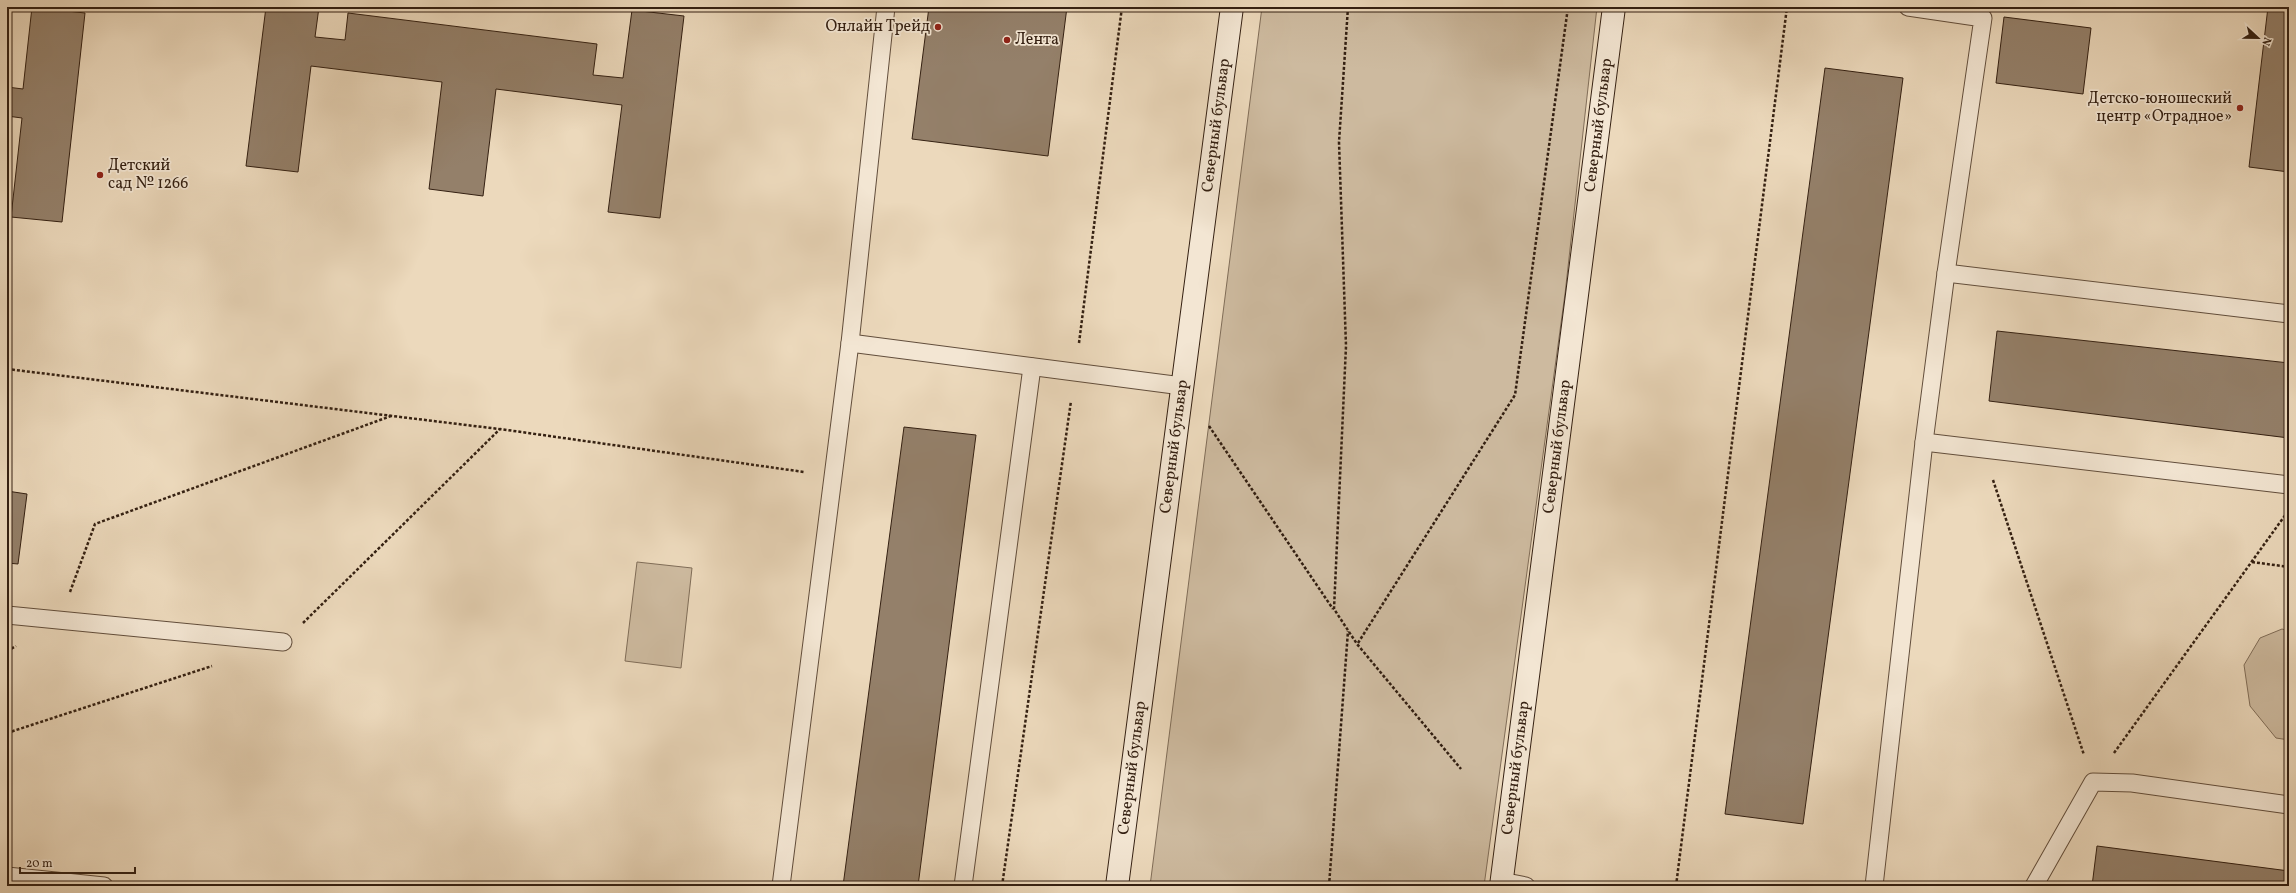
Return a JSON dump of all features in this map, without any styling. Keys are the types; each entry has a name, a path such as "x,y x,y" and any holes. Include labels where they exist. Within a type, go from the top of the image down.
{"main road":[{"name":"Северный бульвар","path":"1117,886 1232,7"},
{"name":"Северный бульвар","path":"1501,884 1614,7"}],"lane":[{"path":"781,886 834,477 886,7"},
{"path":"1874,886 1924,442 1946,273 1983,18 1908,7"},
{"path":"1946,273 2289,314"},
{"path":"850,343 1182,386"},
{"path":"963,886 1032,367"},
{"path":"1924,442 2289,485"},
{"path":"7,615 283,642"},
{"path":"2034,886 2093,782 2132,783 2289,805"},
{"path":"7,876 104,886"},
{"path":"1501,884 1526,886"}],"path":[{"path":"1002,886 1075,373 1122,7"},
{"path":"1334,610 1346,346 1339,142 1348,7"},
{"path":"1357,644 1514,395 1568,7"},
{"path":"1676,886 1787,7"},
{"path":"7,369 500,429 834,477"},
{"path":"1182,386 1357,644 1461,769"},
{"path":"7,652 59,621 95,524 391,416"},
{"path":"283,642 500,429"},
{"path":"1982,448 2093,782"},
{"path":"2093,782 2289,510"},
{"path":"2252,562 2289,567"},
{"path":"1329,886 1348,630"},
{"path":"7,733 216,664"}],"shaded area":[{"path":"1262,7 1597,7 1565,294 1484,886 1150,886"},
{"path":"637,562 692,568 681,668 625,661"},
{"path":"2282,629 2289,631 2289,740 2276,738 2250,706 2244,665 2260,638"}],"building":[{"path":"32,7 85,13 62,222 11,217 22,118 7,116 7,87 23,89"},
{"path":"266,7 319,7 315,37 345,40 348,13 597,44 593,75 623,78 632,10 684,16 660,218 608,212 622,105 496,89 483,196 429,189 442,82 311,66 298,172 246,166"},
{"path":"929,7 1067,7 1048,156 912,139"},
{"path":"2268,7 2289,7 2289,172 2249,167"},
{"path":"2004,17 2091,28 2083,94 1996,83"},
{"path":"1825,68 1903,78 1803,824 1725,814"},
{"path":"1997,331 2289,363 2289,438 1989,401"},
{"path":"904,427 976,435 918,886 843,886"},
{"path":"7,491 27,494 18,564 7,563"},
{"path":"2097,846 2289,871 2289,886 2092,886"}],"place":[{"name":"Онлайн Трейд","path":"938,27"},
{"name":"Лента","path":"1007,40"},
{"name":"Детско-юношеский центр «Отрадное»","path":"2240,108"},
{"name":"Детский сад № 1266","path":"100,175"}]}
